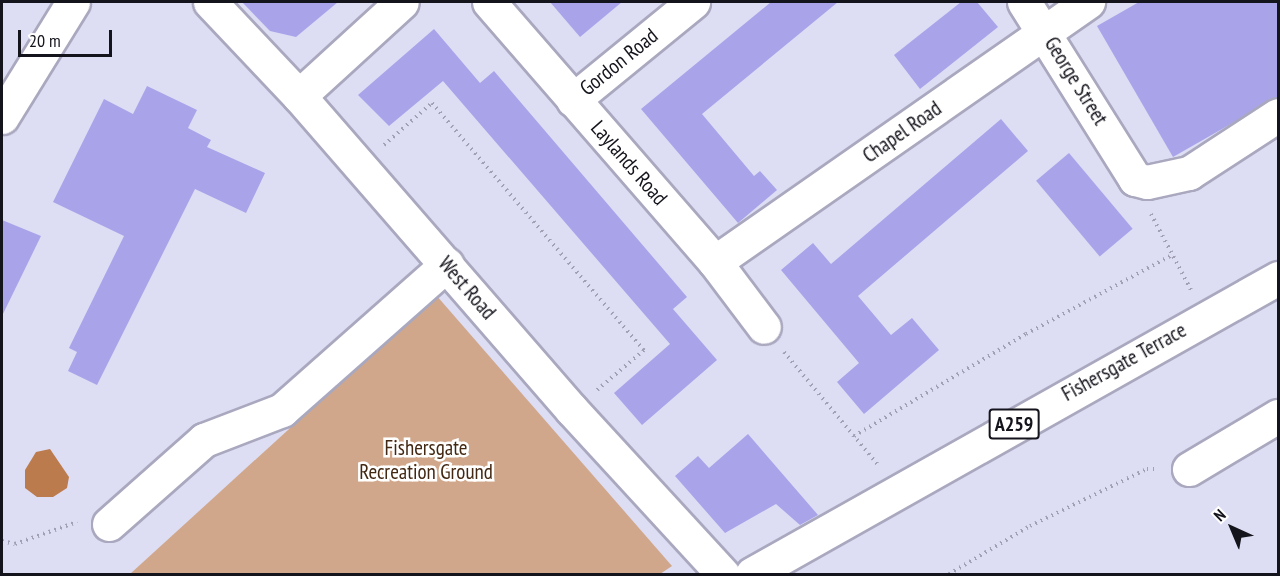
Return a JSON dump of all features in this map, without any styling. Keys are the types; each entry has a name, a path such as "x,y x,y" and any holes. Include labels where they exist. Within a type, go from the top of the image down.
{"street":[{"path":"2,117 73,2"},
{"name":"West Road","path":"210,2 361,165 572,410 723,574"},
{"path":"299,96 402,2"},
{"name":"Laylands Road","path":"489,2 715,262 764,327"},
{"name":"Gordon Road","path":"573,100 693,2"},
{"name":"George Street","path":"1024,2 1045,32 1135,179 1148,182 1189,172 1278,115"},
{"name":"Chapel Road","path":"715,262 1088,2"},
{"path":"109,524 204,440 282,410 447,264"},
{"name":"Fishersgate Terrace","path":"752,574 1205,316 1278,278"},
{"path":"1189,469 1278,416"}],"path":[{"path":"361,165 432,103 644,350 572,410"},
{"path":"1125,162 1205,316"},
{"path":"854,436 1026,334 1172,255"},
{"path":"764,327 899,489"},
{"path":"949,574 1030,526 1147,469 1189,469"},
{"path":"2,542 15,544 74,521 109,524"}],"green space":[{"name":"Fishersgate Recreation Ground","path":"436,295 672,566 660,574 130,574"}],"shaded area":[{"path":"50,449 69,477 67,488 53,497 37,497 25,488 25,470 36,452"}],"building":[{"path":"242,2 338,2 296,37 270,31"},
{"path":"550,2 622,2 580,37"},
{"path":"771,2 838,2 702,114 754,176 760,171 777,190 738,223 641,109"},
{"path":"961,2 977,2 998,27 920,89 894,55"},
{"path":"1139,2 1278,2 1278,97 1173,157 1097,26"},
{"path":"434,29 480,83 494,71 687,297 673,309 717,360 642,425 614,393 670,344 443,81 389,126 358,95"},
{"path":"147,86 197,110 188,128 211,140 207,147 265,173 246,213 195,189 97,385 68,371 77,352 69,348 124,236 53,202 104,99 133,114"},
{"path":"1001,119 1028,151 858,296 891,335 912,318 939,350 864,414 837,382 859,363 781,270 813,243 831,264"},
{"path":"1069,153 1133,229 1100,256 1036,181"},
{"path":"2,220 41,236 2,316"},
{"path":"748,434 818,515 800,525 776,504 725,533 675,476 698,456 709,468"}]}
